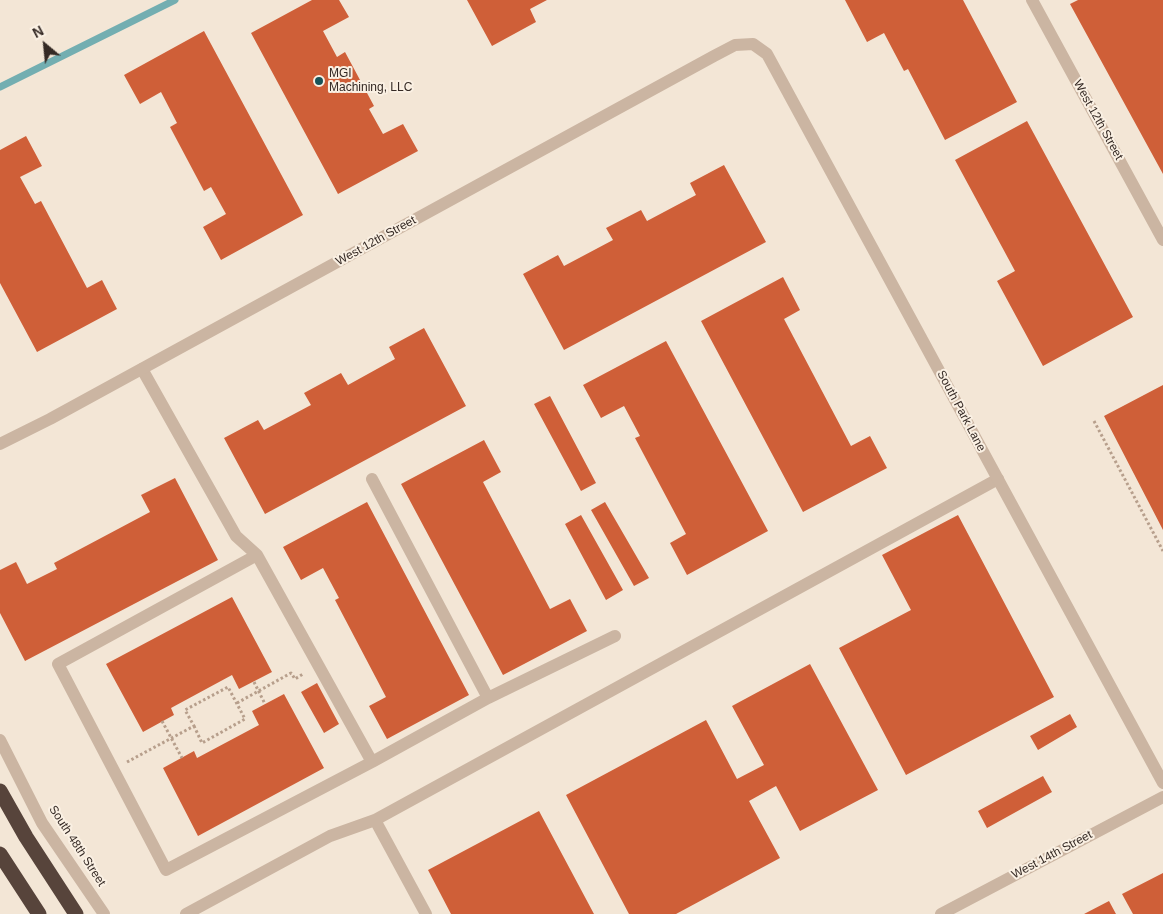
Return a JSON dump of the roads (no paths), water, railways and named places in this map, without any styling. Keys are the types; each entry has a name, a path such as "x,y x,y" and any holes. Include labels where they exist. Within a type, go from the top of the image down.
{"highway":[{"path":"0,791 26,837 76,914"},
{"path":"0,854 39,914"}],"street":[{"name":"West 12th Street","path":"1032,0 1163,240"},
{"name":"West 12th Street","path":"0,444 735,45 753,44"},
{"name":"South Park Lane","path":"753,44 767,54 1163,783"},
{"path":"142,368 236,536 257,555 372,762"},
{"path":"372,479 488,698"},
{"path":"186,914 330,836 376,820 998,479"},
{"path":"257,555 58,664 166,870 372,762 488,698 615,636"},
{"name":"South 48th Street","path":"0,740 42,823 104,914"},
{"name":"West 14th Street","path":"941,914 1163,797"},
{"path":"376,820 426,914"}],"waterway":[{"path":"0,87 175,0"}],"place":[{"name":"MGI Machining, LLC","path":"319,81"}]}
